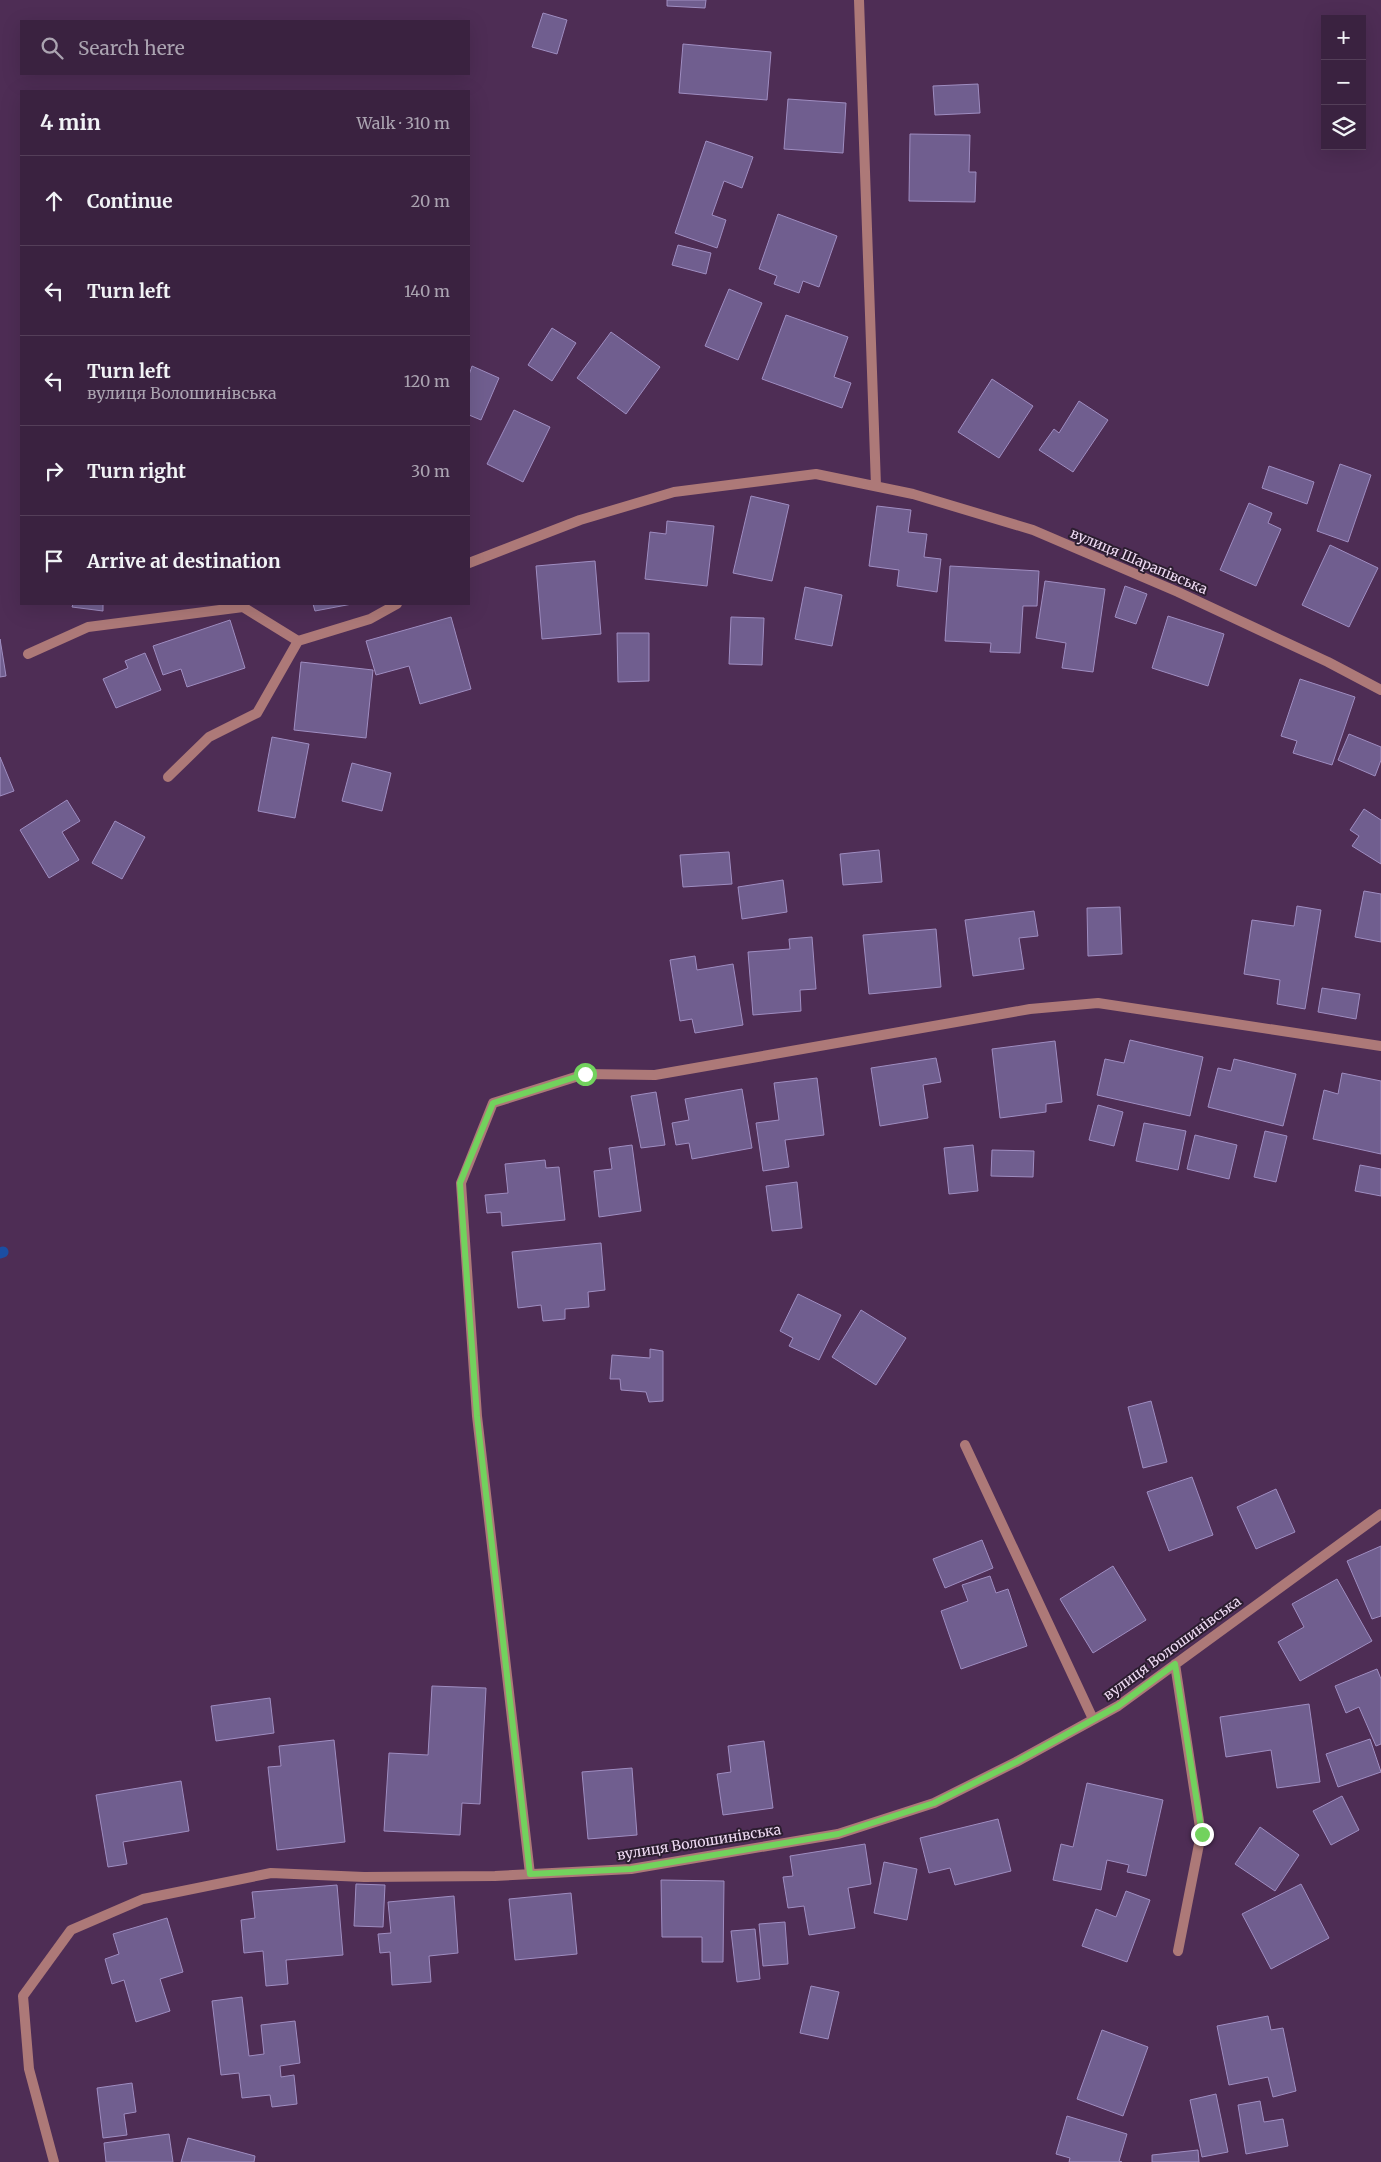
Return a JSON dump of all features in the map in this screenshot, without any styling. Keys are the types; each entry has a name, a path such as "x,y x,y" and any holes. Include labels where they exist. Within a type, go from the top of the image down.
{"street":[{"path":"859,0 876,486"},
{"name":"вулиця Шарапівська","path":"470,563 580,520 674,492 816,474 913,494 1034,530 1178,592 1328,662 1381,690"},
{"path":"168,777 208,737 257,713 298,641 370,619 395,605"},
{"path":"28,654 88,627 243,607 298,641"},
{"path":"530,1874 477,1416 460,1183 493,1103 585,1074 655,1076 1030,1009 1098,1003 1381,1046"},
{"path":"965,1445 1093,1719"},
{"name":"вулиця Волошинівська","path":"54,2162 29,2069 23,1996 71,1930 143,1899 272,1873 364,1877 530,1874 631,1869 838,1834 934,1803 1016,1762 1118,1706 1381,1514"},
{"path":"1175,1664 1202,1834 1178,1951"}],"building":[{"path":"667,0 706,0 705,8 667,6"},
{"path":"543,13 567,20 557,54 532,47"},
{"path":"683,44 771,52 767,100 679,93"},
{"path":"978,84 980,113 935,115 933,86"},
{"path":"788,99 846,103 843,153 784,149"},
{"path":"910,134 970,135 969,172 976,172 975,202 909,201"},
{"path":"706,141 753,157 742,188 724,181 712,215 726,220 717,248 675,233"},
{"path":"778,214 837,236 819,287 803,281 799,293 774,284 777,276 759,269"},
{"path":"678,245 711,253 706,274 672,265"},
{"path":"729,289 762,303 738,360 705,346"},
{"path":"786,315 848,337 834,377 851,383 842,408 762,379"},
{"path":"552,328 576,343 552,381 528,365"},
{"path":"611,332 660,367 626,414 577,378"},
{"path":"472,366 499,378 481,420 470,415 470,372"},
{"path":"992,379 1033,406 999,458 958,432"},
{"path":"1079,401 1108,420 1073,472 1039,450 1054,429 1059,433"},
{"path":"514,410 550,427 523,482 487,464"},
{"path":"1340,464 1371,475 1348,542 1317,531"},
{"path":"1269,466 1314,482 1307,504 1262,488"},
{"path":"751,496 789,505 772,581 733,573"},
{"path":"1249,503 1272,513 1268,523 1281,529 1256,586 1220,570"},
{"path":"877,506 911,510 908,532 927,534 924,557 941,559 937,592 897,586 899,570 869,566"},
{"path":"667,521 714,526 707,586 645,579 650,532 666,534"},
{"path":"1330,545 1378,568 1349,627 1302,605"},
{"path":"595,561 601,634 542,639 536,566"},
{"path":"950,566 1039,571 1037,606 1023,606 1020,653 990,652 991,643 945,641"},
{"path":"1045,581 1105,589 1093,672 1062,668 1066,643 1036,638"},
{"path":"1125,586 1147,594 1136,624 1115,617"},
{"path":"805,587 842,595 832,646 795,639"},
{"path":"73,605 103,605 103,611 72,607"},
{"path":"313,605 347,605 315,611"},
{"path":"1168,616 1224,634 1208,686 1152,668"},
{"path":"451,617 471,689 420,704 409,666 376,675 366,641"},
{"path":"731,617 764,618 762,665 729,664"},
{"path":"230,620 245,668 187,687 181,669 163,675 153,646"},
{"path":"617,633 649,633 649,681 618,682"},
{"path":"0,639 6,676 0,677"},
{"path":"145,653 161,690 116,708 103,679 128,668 125,661"},
{"path":"301,662 373,670 366,738 294,730"},
{"path":"1300,679 1355,697 1332,765 1293,753 1297,741 1281,736"},
{"path":"1349,734 1381,747 1381,760 1375,776 1338,760"},
{"path":"272,737 309,744 295,818 258,811"},
{"path":"0,757 14,791 0,796"},
{"path":"352,763 391,773 382,811 342,801"},
{"path":"67,800 80,821 62,832 79,860 49,878 20,830"},
{"path":"1364,809 1381,820 1381,864 1352,846 1359,836 1350,830"},
{"path":"115,821 145,837 122,879 92,863"},
{"path":"879,850 882,882 843,885 840,854"},
{"path":"729,852 732,884 683,887 680,855"},
{"path":"783,880 787,912 742,919 738,887"},
{"path":"1364,891 1381,894 1381,942 1355,937"},
{"path":"1297,906 1321,910 1305,1009 1277,1004 1280,980 1244,974 1252,920 1294,926"},
{"path":"1120,907 1122,954 1088,956 1087,908"},
{"path":"1034,911 1038,936 1019,938 1024,969 973,976 965,920"},
{"path":"936,929 941,987 869,994 863,935"},
{"path":"812,937 816,989 800,990 801,1011 753,1015 748,952 790,949 789,939"},
{"path":"695,956 697,970 733,964 743,1025 695,1033 692,1019 680,1021 670,960"},
{"path":"1322,988 1360,994 1356,1019 1318,1012"},
{"path":"1130,1040 1203,1057 1190,1116 1097,1095 1105,1059 1124,1063"},
{"path":"1055,1041 1062,1102 1046,1104 1046,1112 1000,1118 992,1049"},
{"path":"936,1058 941,1082 923,1085 928,1118 880,1126 871,1068"},
{"path":"1234,1059 1296,1074 1283,1126 1208,1107 1218,1068 1231,1071"},
{"path":"1342,1073 1381,1081 1381,1154 1313,1139 1324,1090 1338,1094"},
{"path":"817,1078 824,1135 785,1140 789,1167 763,1171 756,1123 779,1120 774,1083"},
{"path":"742,1089 752,1148 692,1159 689,1143 676,1145 672,1123 689,1120 685,1099"},
{"path":"656,1092 665,1145 641,1148 631,1096"},
{"path":"1098,1105 1123,1112 1114,1146 1089,1140"},
{"path":"1144,1123 1186,1131 1178,1170 1136,1161"},
{"path":"1265,1131 1287,1136 1276,1182 1254,1177"},
{"path":"1195,1135 1237,1145 1229,1179 1187,1169"},
{"path":"632,1145 641,1211 599,1217 594,1171 612,1169 609,1148"},
{"path":"973,1145 978,1191 949,1194 944,1148"},
{"path":"992,1150 1034,1151 1033,1177 991,1176"},
{"path":"545,1160 546,1168 559,1167 565,1220 502,1226 501,1212 487,1213 485,1195 508,1193 505,1164"},
{"path":"1360,1165 1381,1169 1381,1196 1355,1191"},
{"path":"797,1182 802,1228 772,1231 766,1186"},
{"path":"601,1243 605,1290 588,1292 589,1307 565,1309 565,1319 543,1321 541,1305 518,1308 512,1252"},
{"path":"798,1294 841,1315 819,1360 789,1346 793,1338 780,1331"},
{"path":"861,1310 906,1338 876,1385 832,1357"},
{"path":"650,1349 663,1351 663,1401 649,1402 646,1392 621,1390 620,1379 610,1379 612,1355 650,1358"},
{"path":"1151,1401 1167,1462 1143,1468 1128,1407"},
{"path":"1192,1477 1213,1535 1169,1551 1147,1492"},
{"path":"1276,1489 1295,1532 1256,1549 1237,1507"},
{"path":"982,1540 993,1568 945,1588 933,1559"},
{"path":"1381,1546 1381,1616 1372,1619 1347,1561"},
{"path":"1113,1566 1146,1620 1093,1653 1060,1599"},
{"path":"990,1576 996,1593 1008,1589 1027,1646 961,1669 941,1611 968,1601 962,1585"},
{"path":"1337,1579 1372,1641 1300,1681 1278,1642 1304,1627 1292,1604"},
{"path":"1377,1669 1381,1679 1381,1744 1376,1746 1359,1707 1346,1713 1335,1686"},
{"path":"432,1686 486,1688 480,1804 462,1803 460,1835 384,1831 389,1753 428,1755"},
{"path":"270,1698 274,1733 216,1741 211,1706"},
{"path":"1309,1704 1320,1782 1277,1788 1271,1750 1226,1757 1220,1717"},
{"path":"1370,1739 1381,1772 1338,1787 1326,1754"},
{"path":"334,1740 345,1842 277,1850 268,1767 281,1766 279,1746"},
{"path":"764,1741 773,1808 723,1815 717,1774 731,1772 728,1746"},
{"path":"632,1768 637,1835 588,1839 582,1772"},
{"path":"181,1781 189,1831 123,1842 127,1864 108,1867 96,1795"},
{"path":"1087,1783 1163,1800 1146,1876 1127,1872 1129,1865 1107,1860 1101,1890 1053,1880 1061,1844 1073,1847"},
{"path":"1342,1796 1359,1830 1331,1845 1313,1811"},
{"path":"998,1819 1011,1871 955,1885 950,1868 929,1873 920,1838"},
{"path":"1260,1827 1299,1855 1275,1891 1235,1864"},
{"path":"865,1844 871,1884 848,1888 855,1928 809,1935 804,1906 788,1908 783,1877 793,1876 790,1856"},
{"path":"884,1862 917,1869 907,1920 874,1913"},
{"path":"661,1880 724,1881 723,1962 702,1962 702,1937 662,1937"},
{"path":"356,1884 385,1885 383,1927 354,1926"},
{"path":"1301,1884 1329,1938 1271,1969 1242,1914"},
{"path":"337,1885 343,1955 286,1960 288,1984 266,1986 263,1951 244,1953 241,1920 255,1918 252,1892"},
{"path":"1126,1891 1150,1900 1127,1962 1082,1946 1096,1909 1116,1917"},
{"path":"571,1893 577,1954 515,1960 509,1899"},
{"path":"454,1896 458,1953 429,1956 431,1982 392,1985 390,1952 380,1953 378,1934 391,1933 388,1902"},
{"path":"167,1918 183,1972 160,1979 170,2011 136,2022 124,1980 112,1984 105,1959 119,1954 113,1934"},
{"path":"785,1922 788,1964 763,1966 759,1924"},
{"path":"755,1929 760,1979 737,1982 731,1931"},
{"path":"811,1986 839,1992 828,2039 800,2033"},
{"path":"242,1997 249,2056 264,2054 261,2025 295,2021 300,2063 280,2066 281,2077 294,2075 297,2104 272,2107 270,2095 242,2098 239,2073 221,2075 212,2001"},
{"path":"1268,2016 1271,2030 1283,2028 1296,2091 1273,2097 1268,2077 1229,2085 1217,2026"},
{"path":"1102,2030 1148,2047 1123,2116 1077,2099"},
{"path":"132,2083 136,2112 124,2114 127,2135 103,2138 97,2088"},
{"path":"1216,2094 1228,2152 1202,2157 1190,2100"},
{"path":"1260,2101 1264,2122 1283,2119 1288,2146 1246,2154 1238,2105"},
{"path":"1067,2116 1127,2134 1119,2161 1122,2162 1069,2162 1070,2158 1056,2154"},
{"path":"169,2134 173,2162 106,2162 104,2143"},
{"path":"188,2138 255,2156 254,2162 181,2162"},
{"path":"1198,2150 1199,2162 1152,2162 1152,2155"}],"route":[{"path":"585,1074 493,1103 460,1183 477,1416 530,1874 631,1869 838,1834 934,1803 1016,1762 1118,1706 1175,1664 1202,1834"}]}
